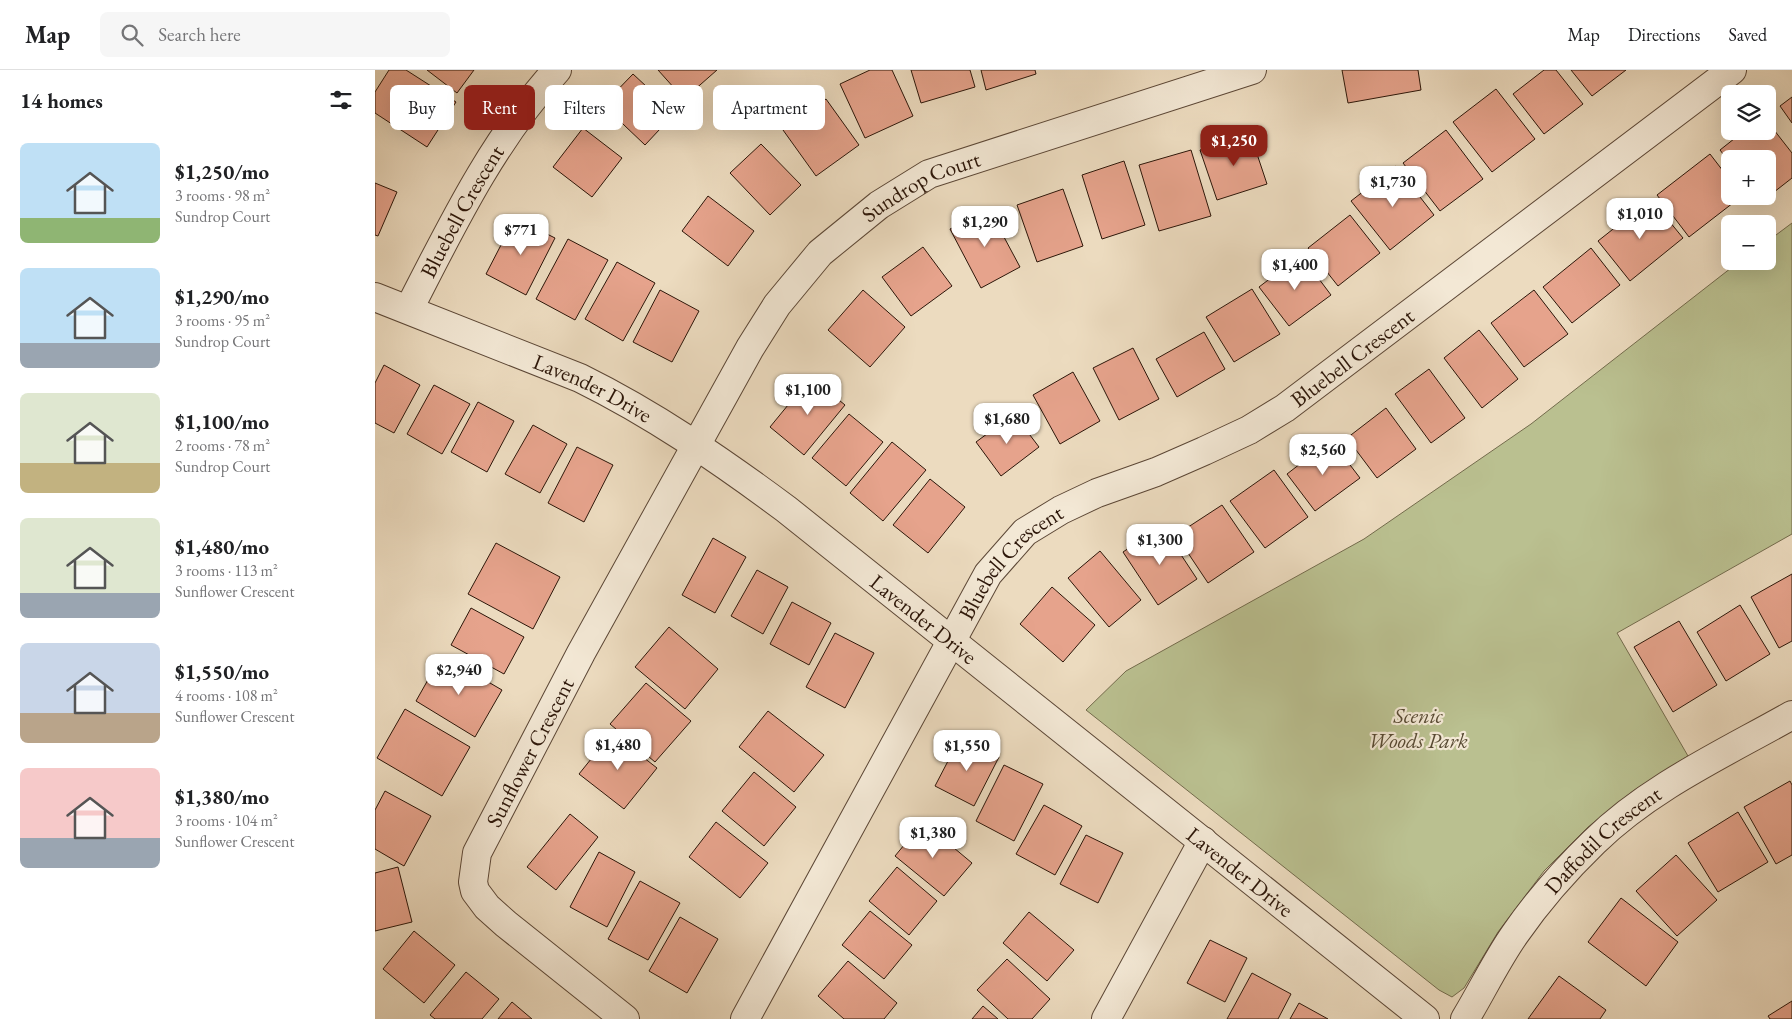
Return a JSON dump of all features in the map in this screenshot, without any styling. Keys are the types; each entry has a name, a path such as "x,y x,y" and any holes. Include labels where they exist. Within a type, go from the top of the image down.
{"street":[{"name":"Bluebell Crescent","path":"409,309 463,204 484,169 523,110 557,70"},
{"name":"Sundrop Court","path":"697,445 750,348 777,305 821,253 879,204 929,174 1251,70"},
{"name":"Bluebell Crescent","path":"951,642 989,574 1025,532 1061,510 1097,492 1155,472 1204,451 1249,430 1285,408 1732,70"},
{"name":"Lavender Drive","path":"375,297 580,378 612,394 697,445 786,509 1425,1019"},
{"name":"Sunflower Crescent","path":"625,1019 487,907 475,892 473,872 477,853 485,834 581,653 697,445"},
{"path":"745,1019 951,642"},
{"name":"Daffodil Crescent","path":"1465,1019 1514,935 1560,878 1595,841 1655,794 1792,715"},
{"path":"1106,1019 1203,841"}],"green space":[{"name":"Scenic Woods Park","path":"1792,223 1792,534 1617,633 1688,756 1633,791 1588,827 1544,871 1498,932 1464,988 1452,997 1439,990 1086,710 1126,671 1364,539 1531,424 1728,270 1776,270 1776,235"}],"building":[{"path":"389,70 406,70 429,85 390,85 390,123 375,113 375,92"},
{"path":"427,70 474,70 457,93 454,91 454,85 447,85"},
{"path":"658,70 717,70 700,85 671,85"},
{"path":"870,70 892,70 913,116 865,138 840,84"},
{"path":"911,70 970,70 975,87 921,103"},
{"path":"981,70 1035,70 1036,74 986,90"},
{"path":"1342,70 1418,70 1421,90 1348,103"},
{"path":"1544,70 1556,70 1583,104 1544,134 1513,94"},
{"path":"1571,70 1626,70 1592,96"},
{"path":"633,74 645,85 633,85 633,130 659,130 645,145 623,124 622,85"},
{"path":"1496,89 1535,139 1492,172 1453,122"},
{"path":"1792,97 1792,123 1780,106"},
{"path":"825,100 859,145 816,176 783,130 825,130"},
{"path":"401,130 438,130 427,147"},
{"path":"581,130 586,130 622,158 592,197 553,167"},
{"path":"1446,130 1483,179 1440,211 1403,163"},
{"path":"1250,133 1267,184 1217,200 1200,150"},
{"path":"1776,133 1792,153 1792,178 1776,190 1776,150 1720,150 1733,140 1776,140"},
{"path":"761,144 801,185 770,215 730,173"},
{"path":"1191,150 1211,216 1159,231 1139,165"},
{"path":"1710,154 1721,168 1721,205 1730,205 1689,237 1657,195"},
{"path":"1124,161 1145,225 1102,239 1082,175"},
{"path":"1396,166 1434,215 1390,250 1351,201"},
{"path":"375,183 397,192 378,236 375,235"},
{"path":"1063,189 1083,246 1037,262 1017,205"},
{"path":"708,196 754,231 728,266 682,231"},
{"path":"1651,199 1683,238 1630,281 1598,241"},
{"path":"989,209 1020,267 981,288 950,229"},
{"path":"1350,215 1380,253 1338,286 1308,248"},
{"path":"515,218 555,238 526,295 486,274"},
{"path":"568,239 608,260 575,320 536,299"},
{"path":"923,247 952,286 911,316 882,277"},
{"path":"1591,248 1620,285 1572,323 1543,287"},
{"path":"1301,255 1331,295 1289,326 1259,287"},
{"path":"617,262 655,283 623,341 585,319"},
{"path":"1252,289 1280,334 1234,362 1206,317"},
{"path":"660,290 699,311 672,362 633,342"},
{"path":"863,290 905,327 870,367 828,330"},
{"path":"1534,290 1568,334 1524,367 1491,323"},
{"path":"1479,330 1518,379 1482,408 1444,358"},
{"path":"1204,332 1225,369 1177,397 1156,359"},
{"path":"1133,348 1159,399 1119,420 1093,368"},
{"path":"384,365 420,385 394,433 375,423 375,383"},
{"path":"1429,369 1465,418 1431,443 1395,394"},
{"path":"1073,372 1100,421 1060,444 1033,395"},
{"path":"811,377 845,405 804,455 770,427"},
{"path":"434,385 470,404 442,454 407,434"},
{"path":"478,402 514,421 487,472 451,452"},
{"path":"1386,408 1416,449 1377,478 1347,438"},
{"path":"849,414 883,442 846,486 812,458"},
{"path":"1014,414 1039,447 1001,476 976,442"},
{"path":"533,425 567,444 540,493 505,474"},
{"path":"1331,440 1360,478 1315,511 1287,474"},
{"path":"892,442 926,470 883,521 850,493"},
{"path":"577,447 613,465 584,522 548,503"},
{"path":"1274,470 1308,517 1265,548 1230,501"},
{"path":"930,479 965,507 928,553 893,525"},
{"path":"1222,505 1254,552 1208,583 1176,535"},
{"path":"1162,526 1197,579 1158,605 1123,552"},
{"path":"713,538 746,557 715,613 682,595"},
{"path":"496,543 560,577 533,629 468,594"},
{"path":"1100,551 1141,600 1109,627 1068,578"},
{"path":"757,570 788,587 763,634 731,616"},
{"path":"1792,574 1792,641 1779,648 1751,597"},
{"path":"1052,587 1095,625 1063,662 1020,624"},
{"path":"792,602 831,623 809,665 770,644"},
{"path":"1740,605 1770,654 1726,681 1697,632"},
{"path":"471,608 524,637 504,674 451,645"},
{"path":"1679,621 1717,685 1673,712 1634,647"},
{"path":"669,627 718,669 685,709 635,667"},
{"path":"835,633 874,653 845,708 806,687"},
{"path":"442,655 502,690 475,737 416,701"},
{"path":"646,683 691,721 655,762 610,724"},
{"path":"405,709 470,747 442,796 377,758"},
{"path":"768,711 824,755 794,792 739,747"},
{"path":"612,733 657,768 624,809 579,774"},
{"path":"960,738 999,757 974,806 935,786"},
{"path":"1004,765 1043,784 1014,841 976,821"},
{"path":"754,772 796,807 764,846 722,811"},
{"path":"1790,781 1792,785 1792,855 1776,864 1744,807"},
{"path":"385,791 431,816 404,866 375,849 375,810"},
{"path":"1044,805 1082,826 1055,875 1016,854"},
{"path":"1738,812 1768,862 1718,892 1688,843"},
{"path":"570,814 598,837 556,890 527,867"},
{"path":"716,822 768,863 740,898 689,857"},
{"path":"923,822 972,863 944,896 895,856"},
{"path":"1086,835 1123,853 1098,903 1060,884"},
{"path":"599,852 635,872 607,927 570,907"},
{"path":"1676,855 1717,900 1677,936 1636,891"},
{"path":"398,867 412,922 375,931 375,873"},
{"path":"897,867 937,901 909,935 869,901"},
{"path":"640,881 680,903 648,960 608,939"},
{"path":"1621,898 1678,942 1646,986 1588,942"},
{"path":"870,911 912,945 884,979 842,945"},
{"path":"1029,912 1074,950 1047,981 1003,943"},
{"path":"680,917 718,939 687,993 649,971"},
{"path":"414,931 455,965 424,1003 383,969"},
{"path":"1210,940 1247,958 1225,1002 1187,983"},
{"path":"1007,959 1050,999 1032,1019 1008,1019 977,990"},
{"path":"848,961 897,1003 884,1019 844,1019 818,996"},
{"path":"466,972 499,999 482,1019 435,1019 430,1015"},
{"path":"1252,973 1291,994 1278,1019 1227,1019"},
{"path":"1559,976 1606,1010 1600,1019 1528,1019"},
{"path":"1792,1001 1792,1019 1770,1019 1768,1016"},
{"path":"512,1002 532,1019 498,1019"},
{"path":"1299,1003 1328,1019 1290,1019"},
{"path":"983,1006 998,1019 972,1019"}]}
